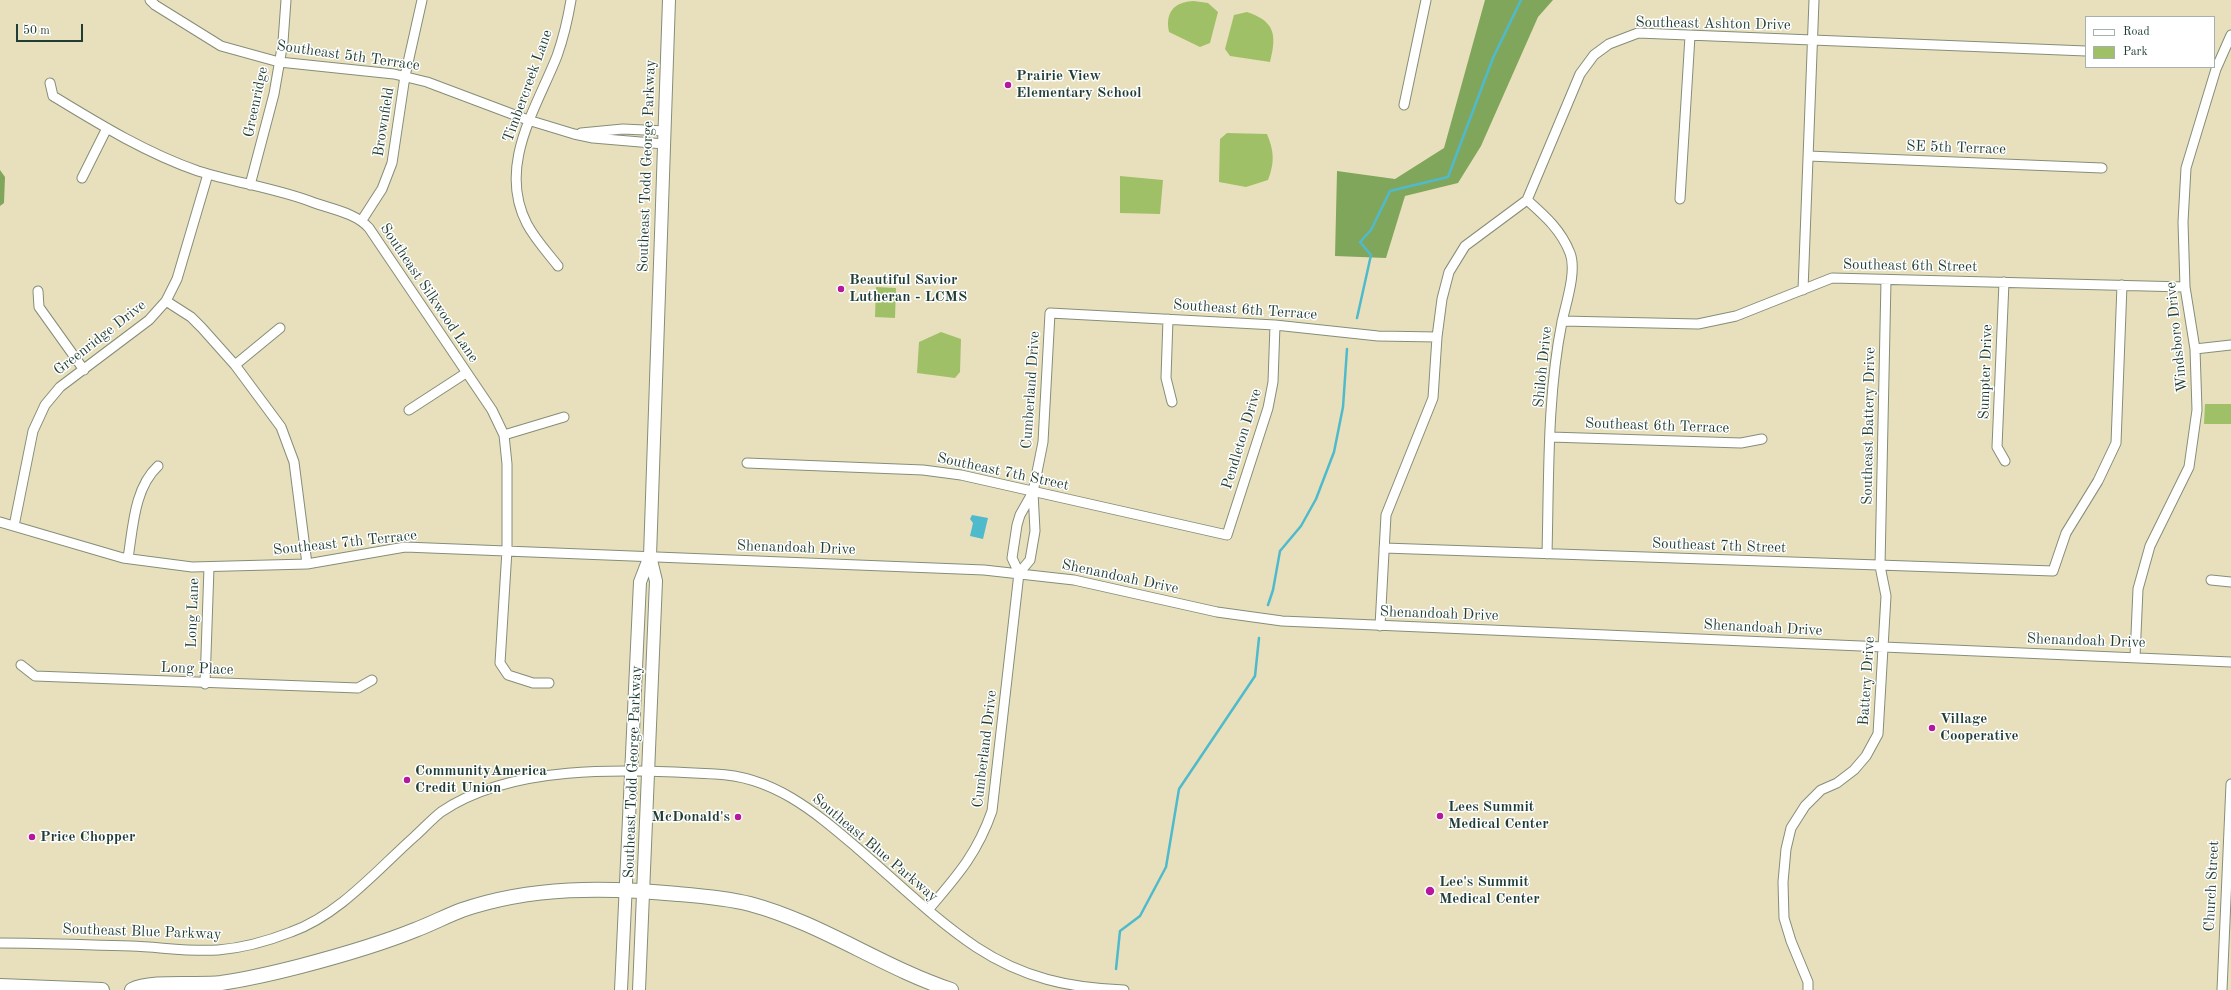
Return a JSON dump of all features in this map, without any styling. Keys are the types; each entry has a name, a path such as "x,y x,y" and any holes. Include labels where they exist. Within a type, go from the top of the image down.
{"highway":[{"path":"132,990 142,985 221,983 262,976 356,950 414,930 463,910 507,898 548,891 626,890 749,903 794,918 891,964 951,990"},
{"path":"0,986 102,990"}],"main road":[{"name":"Southeast Todd George Parkway","path":"639,990 650,772 656,581 650,556 669,0"},
{"name":"Southeast Todd George Parkway","path":"621,990 640,582 650,556"}],"street":[{"name":"Southeast 5th Terrace","path":"150,0 155,6 220,46 279,62 405,76 427,82 528,120 574,134 593,138 664,144"},
{"name":"Greenridge","path":"250,185 274,94 284,42 286,0"},
{"name":"Brownfield","path":"362,220 382,189 392,163 405,76 422,0"},
{"name":"Timbercreek Lane","path":"558,266 527,224 518,203 515,180 518,155 528,120 557,55 571,0"},
{"path":"1404,105 1426,0"},
{"path":"1803,290 1814,0"},
{"name":"Southeast Ashton Drive","path":"1527,200 1580,74 1594,55 1609,44 1638,34 2085,51"},
{"name":"Windsboro Drive","path":"2215,64 2231,35"},
{"path":"1680,199 1690,36"},
{"name":"Windsboro Drive","path":"2135,657 2138,589 2150,546 2189,467 2197,410 2195,349 2185,287 2183,222 2186,168 2213,68"},
{"name":"Southeast Silkwood Lane","path":"50,84 53,96 107,128 153,152 208,174 303,198 362,220 384,248 492,410 504,435 507,464 507,550 500,662 508,676 533,683 549,683"},
{"path":"82,178 107,128"},
{"name":"Southeast 5th Terrace","path":"574,134 623,129 665,131"},
{"name":"SE 5th Terrace","path":"1808,156 2102,168"},
{"name":"Greenridge Drive","path":"14,526 33,432 45,405 60,387 149,320 166,302 177,279 208,174"},
{"path":"1380,626 1386,515 1433,398 1437,338 1442,299 1449,272 1465,246 1527,200"},
{"name":"Shiloh Drive","path":"1527,200 1553,223 1571,254 1572,278 1557,346 1550,437 1547,554"},
{"name":"Southeast 6th Street","path":"1562,321 1698,324 1736,316 1832,278 2185,287"},
{"name":"Southeast Battery Drive","path":"1881,570 1886,280"},
{"name":"Sumpter Drive","path":"2004,282 1997,447 2005,461"},
{"name":"Southeast 7th Street","path":"1384,548 1547,554 1881,570 2054,571 2066,533 2098,482 2116,443 2122,285"},
{"path":"38,291 40,307 84,370"},
{"path":"166,302 191,316 235,365 281,427 294,462 307,564"},
{"name":"Southeast 6th Terrace","path":"1050,313 1275,324 1378,336 1437,338"},
{"name":"Cumberland Drive","path":"1019,573 1030,560 1035,531 1033,492 1043,442 1050,313"},
{"path":"1168,319 1166,378 1172,402"},
{"name":"Pendleton Drive","path":"1227,535 1268,408 1273,382 1275,324"},
{"path":"235,365 280,328"},
{"path":"2195,349 2231,345"},
{"path":"409,410 466,373"},
{"path":"504,435 564,417"},
{"name":"Southeast 6th Terrace","path":"1550,437 1741,443 1762,439"},
{"name":"Southeast 7th Street","path":"747,463 923,470 962,475 1227,535"},
{"path":"128,558 137,503 146,482 158,466"},
{"name":"Cumberland Drive","path":"928,910 968,862 978,846 992,811 1019,573 1012,558 1020,515 1033,492"},
{"name":"Southeast 7th Terrace","path":"0,522 128,558 209,567 307,564 405,547 650,556"},
{"name":"Shenandoah Drive","path":"650,556 1019,573 1074,580 1217,612 1282,621 2231,662"},
{"name":"Long Lane","path":"205,684 209,567"},
{"name":"Battery Drive","path":"1808,990 1808,982 1791,941 1784,918 1783,882 1786,849 1791,828 1805,806 1821,790 1837,783 1854,770 1866,756 1878,734 1886,596 1881,570"},
{"path":"2211,580 2231,582"},
{"name":"Long Place","path":"21,665 35,676 205,684 358,688 372,680"},
{"name":"Southeast Blue Parkway","path":"0,942 218,950 270,940 296,931 326,913 348,897 441,812 483,791 547,775 605,771 720,774 754,781 780,791 810,808 928,910 976,947 1000,961 1034,976 1064,985 1124,990"},
{"name":"Church Street","path":"2222,990 2231,784"}],"green space":[{"path":"1485,0 1553,0 1538,17 1481,146 1458,183 1405,196 1386,258 1335,256 1337,171 1395,179 1444,148"},
{"path":"1194,1 1208,3 1218,12 1210,43 1200,47 1169,32 1168,25 1168,19 1172,9 1181,3"},
{"path":"1247,12 1263,20 1272,30 1273,44 1270,62 1230,56 1225,49 1234,15"},
{"path":"1227,133 1267,134 1273,157 1272,168 1268,180 1246,187 1219,182 1220,139"},
{"path":"0,170 5,177 4,203 0,206"},
{"path":"1120,176 1163,180 1160,214 1120,213"},
{"path":"876,287 896,288 895,318 875,317"},
{"path":"941,332 961,339 960,372 955,378 917,373 919,342"},
{"path":"2205,404 2231,404 2231,424 2204,424"}],"water":[{"path":"972,515 988,518 983,539 970,536 973,523 970,519"}],"waterway":[{"path":"1357,318 1371,255 1360,242 1371,230 1390,191 1448,177 1493,58 1521,0"},
{"path":"1268,605 1273,590 1280,551 1301,526 1316,499 1334,452 1343,407 1347,349"},
{"path":"1116,969 1120,931 1140,916 1166,867 1179,789 1255,676 1259,638"}],"place":[{"name":"Prairie View Elementary School","path":"1008,85"},
{"name":"Beautiful Savior Lutheran - LCMS","path":"841,289"},
{"name":"Village Cooperative","path":"1932,728"},
{"name":"CommunityAmerica Credit Union","path":"407,780"},
{"name":"Lees Summit Medical Center","path":"1440,816"},
{"name":"McDonald's","path":"738,817"},
{"name":"Price Chopper","path":"32,837"},
{"name":"Lee's Summit Medical Center","path":"1430,891"}]}
